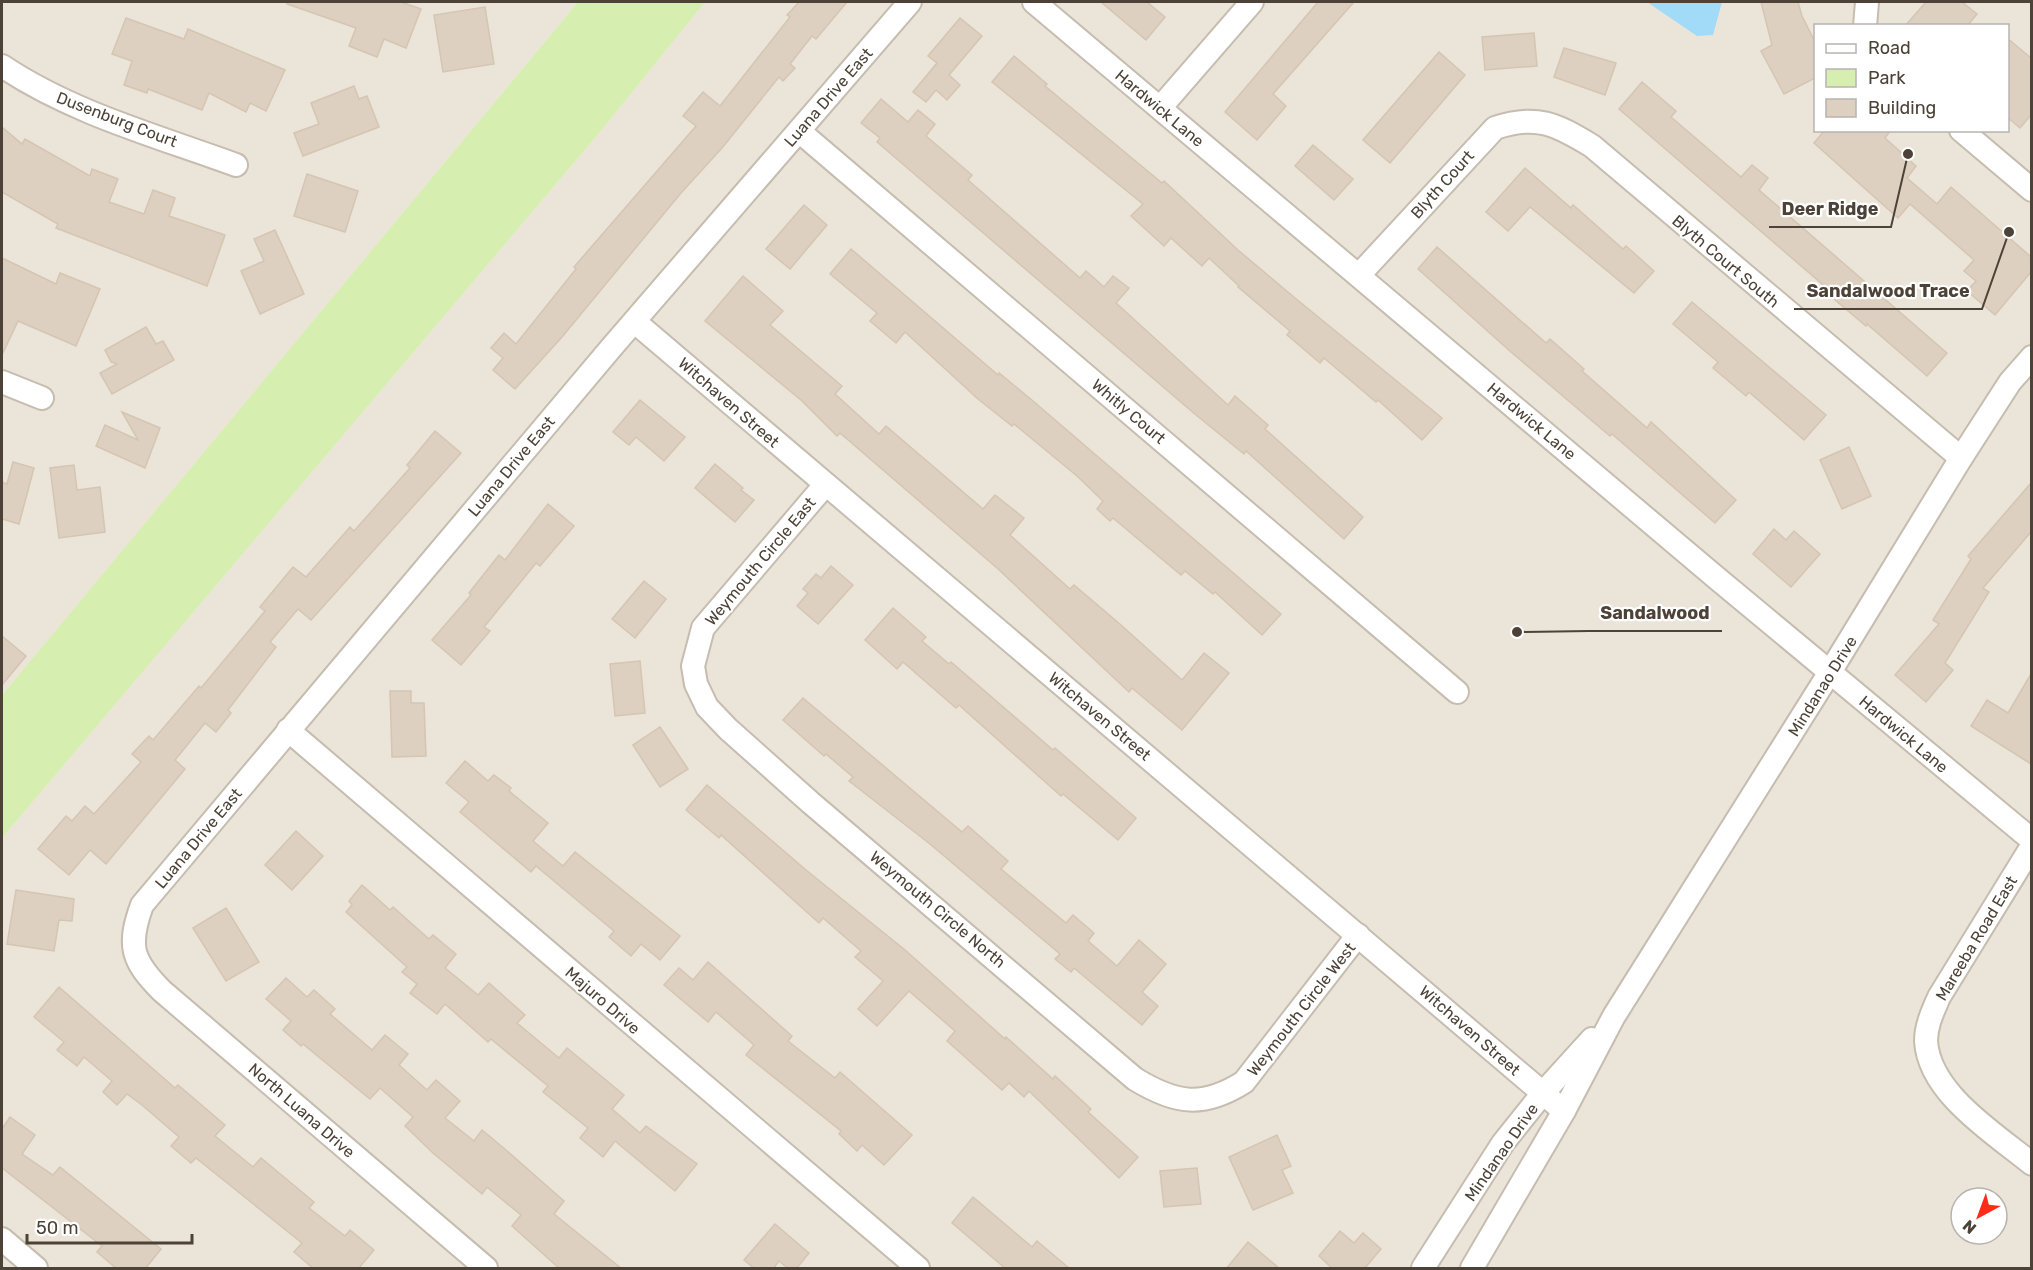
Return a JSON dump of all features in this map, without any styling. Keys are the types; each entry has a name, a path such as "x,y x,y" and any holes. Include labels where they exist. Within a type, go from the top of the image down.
{"street":[{"name":"Luana Drive East","path":"132,942 142,904 635,322 910,2"},
{"name":"Hardwick Lane","path":"1034,2 2031,840"},
{"path":"1160,108 1251,2"},
{"path":"1865,24 1868,2"},
{"name":"Dusenburg Court","path":"2,66 24,81 80,108 236,165"},
{"name":"Blyth Court","path":"1359,275 1495,128 1517,120 1540,121"},
{"name":"Blyth Court South","path":"1540,121 1565,129 1592,146 1961,458"},
{"name":"Whitly Court","path":"799,130 1457,692"},
{"path":"1963,132 2031,190"},
{"name":"Witchaven Street","path":"635,322 1563,1111"},
{"name":"Mindanao Drive","path":"1472,1269 1563,1111 1614,1016 1961,458 2010,382 2031,357"},
{"path":"2,382 42,398"},
{"name":"Weymouth Circle East","path":"707,707 696,684 693,666 703,628 825,485"},
{"name":"Weymouth Circle North","path":"707,707 728,729 811,803 1136,1079 1153,1090 1177,1099"},
{"name":"Majuro Drive","path":"288,730 918,1269"},
{"name":"Mareeba Road East","path":"2031,846 1939,997 1929,1020 1926,1040 1931,1068 1940,1083 1970,1113 2031,1164"},
{"name":"Weymouth Circle West","path":"1177,1099 1198,1101 1224,1095 1244,1082 1358,935"},
{"name":"North Luana Drive","path":"132,942 142,971 162,991 486,1269"},
{"name":"Mindanao Drive","path":"1423,1269 1503,1143 1543,1093 1614,1016"},
{"path":"2,1239 36,1269"}],"shaded area":[{"path":"2,2 578,2 2,695"},
{"path":"705,2 2031,2 2031,1268 2,1268 2,838 600,132"}],"green space":[{"path":"578,2 705,2 600,132 2,838 2,695"}],"water":[{"path":"1647,2 1722,2 1713,35 1697,36"}],"building":[{"path":"287,2 401,2 421,9 406,48 384,39 377,57 349,46 356,28 287,4"},
{"path":"799,2 847,2 816,39 812,36 790,64 795,68 783,81 779,77 722,148 515,389 493,370 503,358 491,348 504,333 516,344 576,269 574,267 696,126 683,116 703,92 720,106 790,17 787,15"},
{"path":"1101,2 1147,2 1165,17 1146,40"},
{"path":"1318,2 1354,2 1273,94 1286,106 1257,140 1225,112"},
{"path":"1761,2 1798,2 1814,40 1814,79 1784,94 1761,51 1772,45"},
{"path":"1926,2 1962,2 1977,14 1969,24 1907,24"},
{"path":"485,7 494,64 443,72 434,15"},
{"path":"126,18 184,39 188,29 285,70 266,111 250,103 246,112 209,93 202,110 148,89 147,93 124,85 132,61 112,54"},
{"path":"960,18 982,36 949,75 960,85 947,100 936,90 926,102 913,92 937,63 928,56"},
{"path":"1534,33 1537,66 1485,70 1482,37"},
{"path":"2009,40 2031,58 2031,115 2020,128 2009,119"},
{"path":"1564,48 1616,63 1605,95 1554,77"},
{"path":"1439,52 1465,75 1390,163 1363,140"},
{"path":"1014,56 1047,84 1045,86 1162,183 1164,181 1238,250 1442,418 1422,440 1378,400 1376,402 1324,358 1320,363 1287,335 1290,331 1238,287 1209,258 1202,266 1171,238 1164,246 1131,216 1143,204 992,82"},
{"path":"1642,82 1676,111 1671,117 1741,177 1752,165 1768,178 1759,190 1947,353 1927,376 1827,293 1829,290 1619,109"},
{"path":"354,86 359,99 367,96 379,127 303,156 294,133 319,124 311,103"},
{"path":"881,99 908,122 918,110 935,124 926,136 972,175 968,180 1080,278 1086,271 1104,287 1113,276 1129,288 1116,303 1228,405 1235,396 1268,425 1265,429 1363,517 1344,539 1246,451 1244,454 1196,415 877,142 880,138 861,123"},
{"path":"2,127 22,144 25,139 90,176 92,169 118,179 109,202 144,214 153,190 175,198 169,216 225,235 207,286 56,228 58,224 2,192"},
{"path":"1823,132 1890,132 1885,138 1916,166 1907,178 1937,204 1951,187 2031,257 2031,272 1995,315 1967,291 1976,281 1964,271 1974,260 1910,204 1898,218 1814,143"},
{"path":"1313,145 1353,179 1334,200 1295,166"},
{"path":"1525,168 1571,208 1573,205 1623,249 1626,246 1654,271 1634,293 1530,207 1508,231 1486,212"},
{"path":"307,174 358,191 345,232 294,216"},
{"path":"804,205 827,225 790,269 766,249"},
{"path":"275,230 304,294 260,314 241,271 264,261 254,239"},
{"path":"1437,247 1546,343 1550,339 1584,369 1582,371 1647,428 1651,422 1736,500 1715,523 1612,434 1610,436 1511,352 1418,269"},
{"path":"851,249 998,375 999,373 1033,401 1281,614 1262,635 1215,592 1213,594 1185,571 1181,575 1113,518 1110,521 1097,509 1103,501 1077,476 1014,424 1012,426 978,399 905,332 896,343 870,321 877,313 830,274"},
{"path":"2,258 56,284 60,273 100,289 76,346 18,321 2,355"},
{"path":"743,276 783,311 770,325 842,386 835,394 879,434 886,426 983,509 995,495 1024,518 1010,535 1070,589 1074,585 1182,680 1204,653 1229,673 1182,730 1132,688 1129,692 997,568 840,433 837,436 801,400 705,321"},
{"path":"1692,302 1826,415 1804,440 1749,392 1746,396 1713,368 1718,362 1673,324"},
{"path":"146,327 156,344 163,341 174,360 112,394 100,373 117,364 111,362 105,350"},
{"path":"640,400 685,437 664,461 636,437 629,445 613,432"},
{"path":"122,412 160,428 145,468 96,446 105,425 138,440"},
{"path":"435,431 461,453 311,620 298,609 270,642 276,647 228,710 231,713 216,732 205,723 175,760 185,769 106,864 90,850 69,875 38,849 66,816 72,821 85,806 94,814 141,762 132,754 149,736 153,740 199,686 201,688 265,611 260,607 293,567 306,577 350,527 354,531 410,468 407,465"},
{"path":"1849,447 1871,496 1842,509 1820,460"},
{"path":"13,462 34,468 19,524 2,519 2,482 7,484"},
{"path":"715,464 754,500 735,522 695,488"},
{"path":"74,465 77,490 100,487 105,532 59,538 50,468"},
{"path":"2031,483 2031,532 1983,588 1989,592 1945,663 1953,670 1926,702 1895,675 1939,624 1933,620 1971,559 1968,556"},
{"path":"548,504 574,526 540,566 536,563 484,627 490,631 461,665 432,640 471,595 469,593 499,555 505,560"},
{"path":"1774,529 1786,540 1794,531 1820,554 1791,587 1753,554"},
{"path":"831,566 853,585 818,624 797,606 808,593 803,589 816,574 821,578"},
{"path":"644,581 666,599 635,638 612,619"},
{"path":"893,608 926,637 922,641 949,664 951,662 1053,750 1055,748 1136,818 1118,840 1063,794 1061,796 959,705 956,708 903,662 897,669 865,640"},
{"path":"2,636 26,656 2,685"},
{"path":"640,661 645,713 615,716 610,664"},
{"path":"2031,674 2031,764 1971,726 1987,700 2008,713"},
{"path":"390,691 411,691 411,703 424,703 426,756 392,757"},
{"path":"803,698 962,832 968,826 1008,861 1001,869 1066,923 1073,915 1094,933 1088,941 1117,966 1139,940 1166,964 1142,992 1158,1006 1142,1025 1074,968 1071,972 1055,959 1060,954 930,844 849,781 853,777 826,754 824,756 783,720"},
{"path":"660,727 688,769 660,787 633,745"},
{"path":"465,761 488,781 494,775 511,788 509,791 548,823 533,841 563,866 575,852 680,936 660,960 641,944 631,956 609,937 614,931 536,866 531,872 460,812 469,802 446,783"},
{"path":"707,785 806,870 905,950 1005,1039 1006,1037 1053,1079 1055,1076 1091,1109 1088,1112 1138,1157 1119,1178 1029,1091 1024,1097 1009,1083 1002,1090 947,1041 955,1031 909,991 877,1026 858,1009 883,981 855,957 861,951 823,918 819,923 721,835 719,838 686,810"},
{"path":"296,831 323,856 292,890 265,865"},
{"path":"362,885 390,910 393,907 429,939 433,935 456,954 445,968 478,995 489,983 525,1015 517,1023 559,1058 567,1048 624,1095 612,1109 640,1133 646,1126 697,1164 675,1191 615,1141 603,1157 580,1138 588,1128 543,1092 548,1086 491,1039 488,1042 445,1004 437,1014 410,993 417,984 402,972 407,967 346,912 352,905 349,901"},
{"path":"16,890 74,899 72,921 59,920 54,951 7,944"},
{"path":"226,908 259,962 226,981 193,928"},
{"path":"708,962 792,1036 788,1041 835,1078 840,1072 912,1135 884,1165 862,1145 857,1151 839,1134 841,1131 746,1055 754,1045 716,1012 708,1022 664,985 679,968 693,980"},
{"path":"286,978 307,997 314,990 335,1009 330,1014 372,1050 385,1035 408,1054 399,1065 427,1090 436,1080 460,1101 445,1118 474,1141 482,1130 506,1150 564,1201 554,1214 622,1269 560,1269 512,1226 521,1215 487,1187 482,1194 433,1153 405,1126 413,1117 380,1088 370,1099 303,1044 301,1046 283,1030 291,1021 266,999"},
{"path":"59,987 175,1088 178,1085 225,1125 215,1136 253,1167 261,1158 314,1202 309,1208 345,1236 350,1230 374,1250 358,1269 314,1269 294,1252 302,1243 196,1158 191,1163 171,1146 179,1137 142,1105 127,1094 117,1105 103,1092 112,1081 84,1057 77,1066 57,1050 64,1042 34,1017"},
{"path":"10,1117 35,1135 22,1154 53,1175 60,1167 161,1249 145,1269 117,1269 97,1252 102,1246 2,1168 2,1129"},
{"path":"1277,1135 1291,1166 1282,1170 1293,1193 1253,1210 1229,1157"},
{"path":"1197,1168 1201,1204 1164,1207 1160,1171"},
{"path":"973,1197 1032,1247 1037,1241 1070,1269 1006,1269 952,1223"},
{"path":"775,1224 809,1253 796,1269 789,1269 779,1261 773,1269 755,1269 744,1260"},
{"path":"1340,1231 1354,1243 1363,1233 1381,1249 1364,1269 1333,1269 1319,1256"},
{"path":"1248,1242 1280,1269 1226,1269"}],"place":[{"name":"Deer Ridge","path":"1908,154"},
{"name":"Sandalwood Trace","path":"2009,232"},
{"name":"Sandalwood","path":"1517,632"}]}
